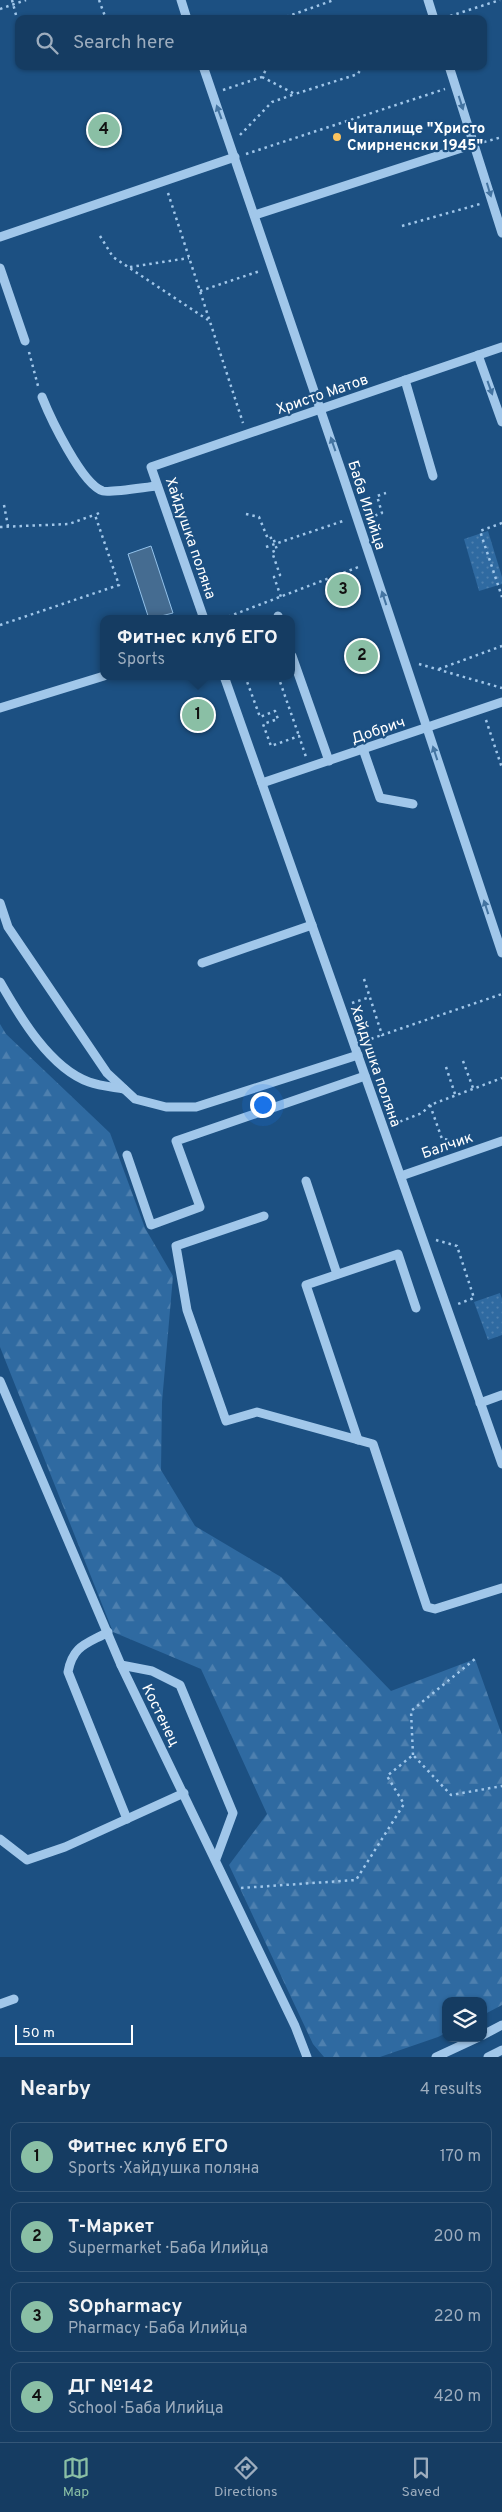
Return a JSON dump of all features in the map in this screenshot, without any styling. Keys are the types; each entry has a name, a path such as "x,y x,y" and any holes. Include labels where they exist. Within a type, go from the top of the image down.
{"street":[{"path":"181,0 186,15"},
{"path":"428,0 433,15"},
{"name":"Баба Илийца","path":"204,70 372,562 502,953"},
{"path":"450,70 502,233"},
{"path":"255,215 474,145"},
{"path":"0,237 235,157"},
{"path":"0,268 25,341"},
{"name":"Христо Матов","path":"151,467 502,347"},
{"path":"478,355 502,422"},
{"path":"405,380 433,476"},
{"path":"42,397 59,437 92,484 103,491 157,486"},
{"name":"Хайдушка поляна","path":"151,467 203,615"},
{"path":"295,665 329,761"},
{"path":"0,708 100,677"},
{"name":"Хайдушка поляна","path":"225,680 502,1464"},
{"name":"Добрич","path":"262,783 502,702"},
{"path":"363,749 380,798 413,804"},
{"path":"0,903 4,929 107,1073 134,1100 166,1107 196,1107 358,1055"},
{"path":"202,964 312,925"},
{"path":"0,982 22,1021 65,1069 90,1082 124,1089"},
{"path":"126,1155 151,1225 200,1207 176,1141 365,1076"},
{"name":"Балчик","path":"401,1176 502,1141"},
{"path":"306,1181 337,1274"},
{"path":"264,1216 176,1246 188,1310 226,1421 257,1412 373,1444 427,1606 435,1610 502,1588"},
{"path":"358,1440 306,1285 398,1254 416,1308"},
{"name":"Костенец","path":"0,1381 121,1664 295,2026 306,2057"},
{"path":"480,1403 502,1395"},
{"path":"108,1632 76,1650 70,1658 68,1672 127,1820"},
{"path":"121,1664 152,1671 180,1685 233,1813 216,1859"},
{"path":"0,1839 27,1860 65,1847 184,1793"},
{"path":"0,2004 14,1999"},
{"path":"487,2033 502,2026"},
{"path":"436,2057 468,2042"},
{"path":"488,2057 502,2050"}],"path":[{"path":"12,0 16,15"},
{"path":"0,9 26,0"},
{"path":"99,0 105,15"},
{"path":"291,15 334,0"},
{"path":"455,15 500,0"},
{"path":"213,94 262,77 266,70"},
{"path":"231,144 272,102 358,74 360,70"},
{"path":"262,77 295,94"},
{"path":"235,157 455,86"},
{"path":"474,145 502,137"},
{"path":"164,181 247,434"},
{"path":"402,226 492,201"},
{"path":"100,236 113,257 210,321"},
{"path":"129,268 189,258"},
{"path":"200,290 272,267"},
{"path":"25,341 42,397"},
{"path":"266,547 357,518 382,513 377,496 386,493"},
{"path":"4,505 8,526"},
{"path":"0,527 57,526 69,524 99,513"},
{"path":"246,514 259,517 268,539 273,537 277,550 272,552 280,575 274,577 281,597"},
{"path":"0,625 120,585 95,515"},
{"path":"502,523 480,531 502,597"},
{"path":"233,615 372,562"},
{"path":"437,669 502,646"},
{"path":"404,660 502,688"},
{"path":"247,680 260,717 275,711 278,719 263,724 271,746 299,736"},
{"path":"279,680 310,767"},
{"path":"482,709 502,768"},
{"path":"364,979 382,1035"},
{"path":"367,1040 502,994"},
{"path":"354,1002 370,997"},
{"path":"463,1061 473,1088"},
{"path":"446,1067 455,1095"},
{"path":"406,1120 422,1113 430,1105 502,1078"},
{"path":"430,1105 442,1138"},
{"path":"440,1241 458,1246 474,1298 447,1308"},
{"path":"475,1659 411,1711 413,1756 451,1795 502,1786"},
{"path":"230,1889 356,1880 404,1804 387,1776 413,1756"}],"green space":[{"path":"488,531 502,577 502,584 479,591 464,539"},
{"path":"0,1024 6,1034 110,1133 145,1228 173,1276 162,1402 161,1470 195,1526 281,1577 391,1691 475,1659 502,1735 502,2005 487,2013 487,1997 442,1997 442,2035 380,2057 324,2057 313,2044 229,1865 267,1814 201,1669 113,1632 0,1347"},
{"path":"500,1293 502,1299 502,1335 488,1340 474,1302"}],"shaded area":[{"path":"151,546 173,613 148,615 128,554"}],"place":[{"name":"ДГ №142","path":"104,130"},
{"name":"Читалище \"Христо Смирненски 1945\"","path":"337,137"},
{"name":"SOpharmacy","path":"343,590"},
{"name":"Т-Маркет","path":"362,656"},
{"name":"Фитнес клуб ЕГО","path":"198,715"}]}
